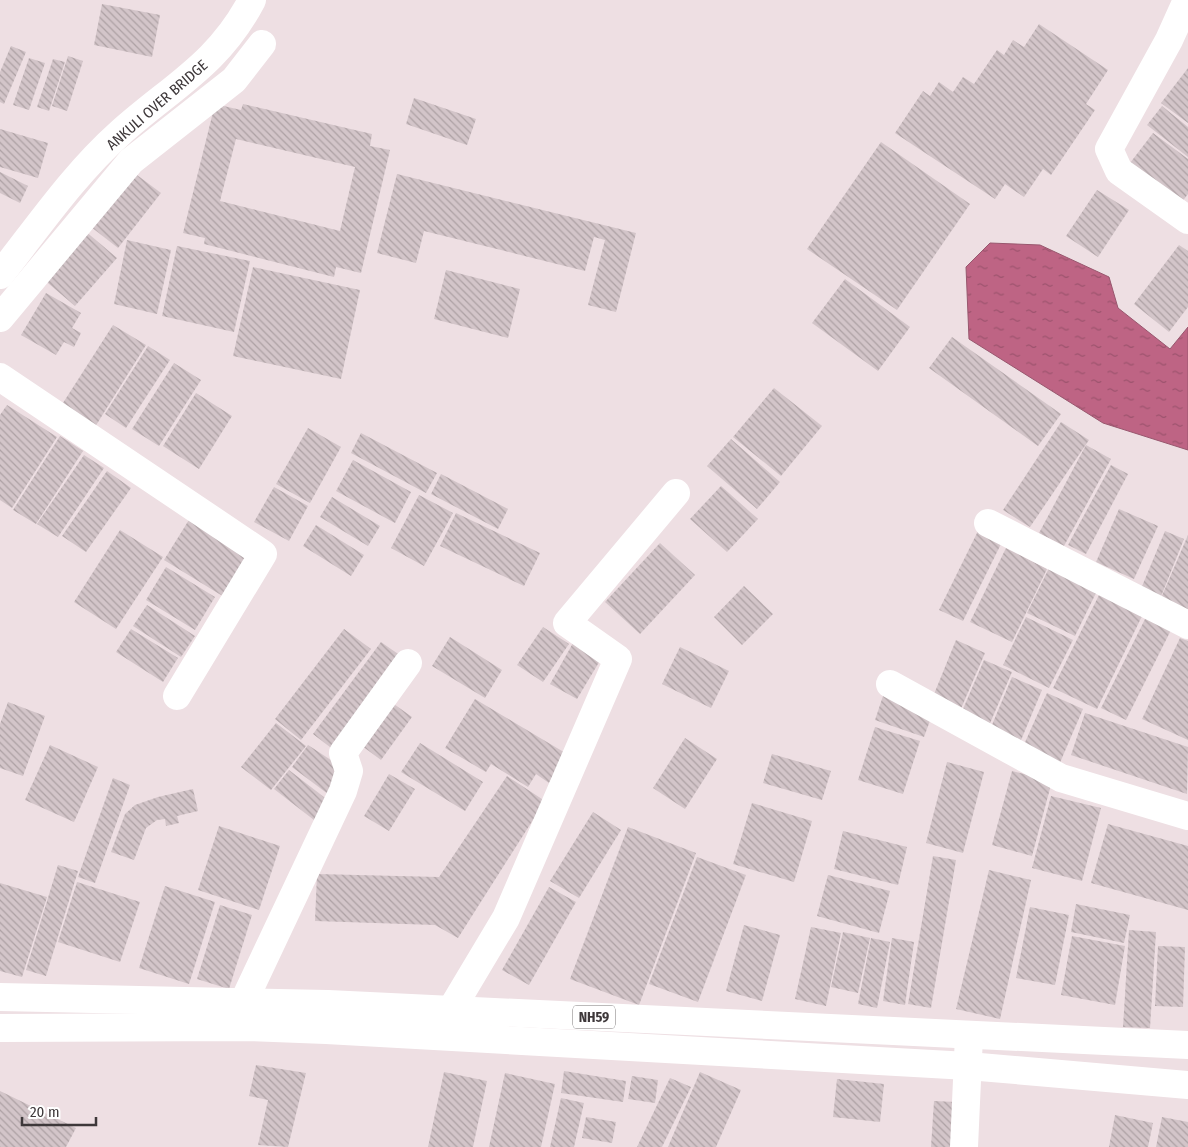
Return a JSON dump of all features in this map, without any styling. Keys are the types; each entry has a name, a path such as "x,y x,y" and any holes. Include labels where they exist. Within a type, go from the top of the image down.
{"main road":[{"name":"ANKULI OVER BRIDGE","path":"0,275 64,195 119,134 214,56 242,19 252,0"},
{"path":"1187,0 1178,47 1109,149 1119,171 1188,220"},
{"path":"0,318 131,161 234,80 262,44"},
{"path":"0,377 263,554 177,696"},
{"path":"451,1010 506,918 618,659 567,623 676,493"},
{"path":"988,523 1188,625"},
{"path":"243,1003 343,792 349,771 343,753 408,663"},
{"path":"890,684 1061,778 1188,816"},
{"name":"NH59","path":"0,997 328,1004 1188,1046"},
{"path":"326,1030 328,1004"},
{"path":"0,1028 247,1027 326,1030 968,1066 1188,1085"},
{"path":"964,1147 969,1036"}],"water":[{"path":"990,243 1040,245 1109,277 1118,308 1170,349 1188,327 1188,450 1103,423 969,339 966,267"}],"building":[{"path":"102,4 160,15 152,57 94,45"},
{"path":"1039,24 1108,70 1086,104 1095,110 1051,175 1043,169 1024,197 1005,184 995,199 895,133 923,91 930,96 939,82 953,92 963,77 974,84 997,50 1004,55 1013,40 1024,47"},
{"path":"11,46 26,52 4,104 0,102 0,72"},
{"path":"68,56 83,61 67,111 52,106"},
{"path":"29,58 45,63 29,110 13,105"},
{"path":"53,59 65,62 49,111 37,107"},
{"path":"1188,68 1188,123 1161,103"},
{"path":"414,98 476,119 467,145 406,124"},
{"path":"215,104 241,110 243,104 372,134 370,146 390,150 361,273 336,267 334,277 204,244 205,238 183,233","holes":["236,139 355,167 340,231 220,201"]},
{"path":"1162,106 1188,127 1188,157 1147,125"},
{"path":"0,129 48,143 38,178 0,167"},
{"path":"1153,133 1188,159 1188,194 1181,203 1130,163"},
{"path":"881,142 970,204 897,310 807,249"},
{"path":"129,169 161,193 118,248 86,223"},
{"path":"0,172 28,186 20,203 0,193"},
{"path":"397,174 636,233 616,312 588,305 605,240 594,237 585,271 424,231 416,263 377,253"},
{"path":"1097,190 1129,210 1098,257 1066,236"},
{"path":"84,230 117,258 75,306 42,278"},
{"path":"127,240 171,250 157,314 114,304"},
{"path":"1179,245 1188,251 1188,307 1169,332 1134,304"},
{"path":"177,246 250,261 234,332 162,316"},
{"path":"253,267 360,290 341,379 233,356"},
{"path":"446,270 520,289 508,338 434,319"},
{"path":"845,279 910,327 878,371 812,323"},
{"path":"46,293 81,313 72,328 81,333 74,347 64,342 56,355 21,335"},
{"path":"113,325 146,345 95,427 61,406"},
{"path":"952,337 1061,414 1038,446 929,368"},
{"path":"148,346 170,360 126,428 105,414"},
{"path":"174,363 201,380 159,446 132,429"},
{"path":"774,388 822,426 781,476 733,437"},
{"path":"196,393 232,416 199,469 163,446"},
{"path":"7,405 57,437 12,508 0,500 0,415"},
{"path":"1061,422 1089,440 1030,527 1003,510"},
{"path":"308,428 341,447 310,503 276,484"},
{"path":"361,433 437,473 426,493 351,453"},
{"path":"60,436 83,451 36,524 13,510"},
{"path":"731,439 780,482 757,509 707,466"},
{"path":"1086,445 1111,459 1064,546 1039,533"},
{"path":"84,455 104,468 58,537 37,524"},
{"path":"353,460 411,492 395,523 336,491"},
{"path":"1111,465 1128,474 1086,554 1068,545"},
{"path":"107,471 131,488 86,552 62,536"},
{"path":"441,474 508,509 498,529 431,494"},
{"path":"721,486 758,519 727,552 690,519"},
{"path":"274,487 308,506 289,541 254,522"},
{"path":"419,495 453,513 424,566 391,548"},
{"path":"332,497 380,526 368,546 320,517"},
{"path":"1119,509 1158,526 1134,579 1096,562"},
{"path":"456,513 540,553 524,586 440,546"},
{"path":"192,515 257,555 229,600 164,560"},
{"path":"316,525 364,555 351,576 303,546"},
{"path":"120,530 163,557 116,629 74,602"},
{"path":"978,531 1002,542 963,621 939,610"},
{"path":"1165,531 1184,539 1160,599 1140,591"},
{"path":"1188,535 1188,611 1158,605"},
{"path":"660,543 695,575 640,634 605,602"},
{"path":"1006,548 1047,569 1012,642 970,622"},
{"path":"166,567 215,597 195,630 146,600"},
{"path":"1049,568 1097,591 1075,636 1027,613"},
{"path":"744,586 773,614 742,645 714,617"},
{"path":"1100,593 1143,614 1097,709 1053,688"},
{"path":"147,605 195,636 181,657 133,626"},
{"path":"1026,617 1073,640 1049,688 1003,665"},
{"path":"1146,617 1171,630 1126,720 1101,708"},
{"path":"543,627 569,644 543,682 517,665"},
{"path":"131,629 178,658 163,682 116,652"},
{"path":"344,629 371,649 301,740 275,719"},
{"path":"450,637 502,670 485,698 432,666"},
{"path":"1180,638 1188,641 1188,740 1142,719"},
{"path":"956,640 985,653 960,711 932,699"},
{"path":"381,642 408,661 339,754 313,734"},
{"path":"573,643 601,659 577,699 550,684"},
{"path":"680,647 729,671 711,708 662,684"},
{"path":"984,660 1012,672 988,728 960,716"},
{"path":"1012,677 1042,690 1019,745 989,732"},
{"path":"884,693 934,710 924,737 875,720"},
{"path":"1047,693 1083,709 1059,765 1022,749"},
{"path":"384,697 412,717 381,760 354,740"},
{"path":"475,699 567,754 549,783 536,774 528,787 491,764 486,772 445,748"},
{"path":"8,702 45,716 23,776 0,768 0,724"},
{"path":"1085,713 1188,747 1187,794 1071,755"},
{"path":"276,723 306,746 271,790 241,767"},
{"path":"875,727 920,741 903,794 858,780"},
{"path":"685,738 717,759 685,809 653,788"},
{"path":"420,743 483,782 465,811 401,772"},
{"path":"50,745 98,767 74,822 25,800"},
{"path":"308,745 340,766 332,797 292,767"},
{"path":"772,754 831,771 822,800 763,783"},
{"path":"947,762 984,772 963,853 926,843"},
{"path":"289,770 329,801 314,820 274,789"},
{"path":"1012,771 1052,781 1032,856 992,845"},
{"path":"389,774 415,789 389,831 364,816"},
{"path":"507,776 545,801 458,938 435,925 315,921 317,874 439,877"},
{"path":"113,778 130,785 95,883 78,877"},
{"path":"193,789 198,811 177,816 179,823 166,826 165,819 157,820 146,828 134,860 111,852 125,814 135,805 158,797"},
{"path":"1051,796 1101,808 1082,881 1032,868"},
{"path":"752,803 812,821 794,882 733,864"},
{"path":"593,812 621,830 579,898 550,881"},
{"path":"1108,824 1188,846 1188,910 1091,883"},
{"path":"219,826 280,846 259,910 198,890"},
{"path":"628,827 696,853 639,1005 570,979"},
{"path":"843,831 907,847 898,885 834,869"},
{"path":"933,856 956,860 931,1008 908,1004"},
{"path":"697,857 746,875 698,1002 649,984"},
{"path":"58,865 78,871 46,976 26,970"},
{"path":"989,870 1031,880 1000,1019 956,1009"},
{"path":"828,875 890,891 879,933 817,916"},
{"path":"77,882 140,902 120,962 58,942"},
{"path":"0,883 47,897 22,977 0,971"},
{"path":"165,886 215,902 189,984 139,968"},
{"path":"549,887 576,902 529,985 502,970"},
{"path":"1076,904 1130,915 1124,943 1071,932"},
{"path":"220,905 252,915 229,989 197,979"},
{"path":"1030,907 1069,915 1055,985 1016,978"},
{"path":"744,925 780,935 762,1001 726,991"},
{"path":"811,927 841,933 826,1006 795,999"},
{"path":"1129,930 1156,932 1150,1028 1123,1027"},
{"path":"843,932 870,938 858,993 831,987"},
{"path":"1072,936 1125,946 1115,1005 1061,995"},
{"path":"871,938 890,942 877,1008 858,1004"},
{"path":"892,938 914,942 905,1005 883,1001"},
{"path":"1158,946 1185,947 1183,1007 1155,1006"},
{"path":"256,1065 306,1073 288,1147 258,1145 268,1100 249,1096"},
{"path":"564,1071 626,1081 623,1102 561,1093"},
{"path":"444,1072 487,1081 473,1147 428,1147"},
{"path":"700,1072 741,1090 716,1147 668,1147"},
{"path":"505,1073 555,1084 541,1147 489,1147"},
{"path":"632,1076 658,1080 655,1103 628,1099"},
{"path":"670,1078 691,1087 662,1147 637,1147"},
{"path":"837,1079 884,1084 880,1122 833,1117"},
{"path":"0,1091 76,1128 66,1147 0,1147"},
{"path":"561,1098 584,1103 574,1147 550,1147"},
{"path":"934,1101 956,1102 954,1147 931,1147"},
{"path":"1115,1115 1153,1123 1148,1147 1109,1147"},
{"path":"586,1117 616,1122 612,1143 582,1138"},
{"path":"1162,1117 1188,1122 1188,1147 1156,1147"}]}
